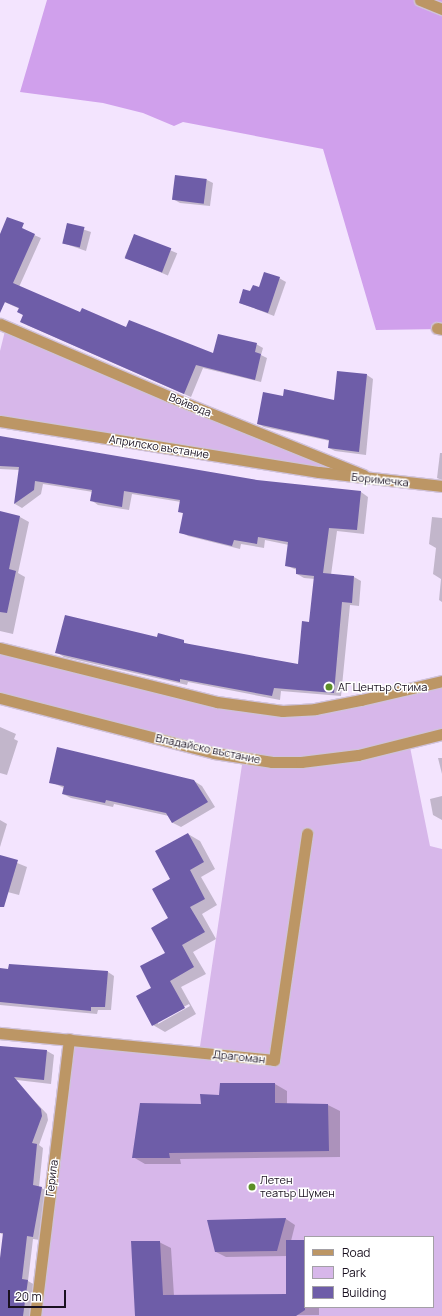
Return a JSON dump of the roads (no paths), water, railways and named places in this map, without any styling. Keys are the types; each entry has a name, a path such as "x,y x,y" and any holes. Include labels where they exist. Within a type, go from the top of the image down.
{"street":[{"path":"420,0 442,9"},
{"name":"Войвода","path":"0,324 168,396 382,482"},
{"name":"Априлско въстание","path":"0,421 319,472"},
{"name":"Боримечка","path":"319,472 382,482 442,486"},
{"path":"0,648 217,702 282,711 315,709 442,681"},
{"name":"Владайско въстание","path":"0,698 214,753 272,762 301,762 358,754 442,734"},
{"name":"Драгоман","path":"0,1033 274,1060 307,833"},
{"name":"Герила","path":"35,1316 69,1039"}],"place":[{"name":"АГ Център Стима","path":"329,687"},
{"name":"Летен театър Шумен","path":"252,1187"}]}
